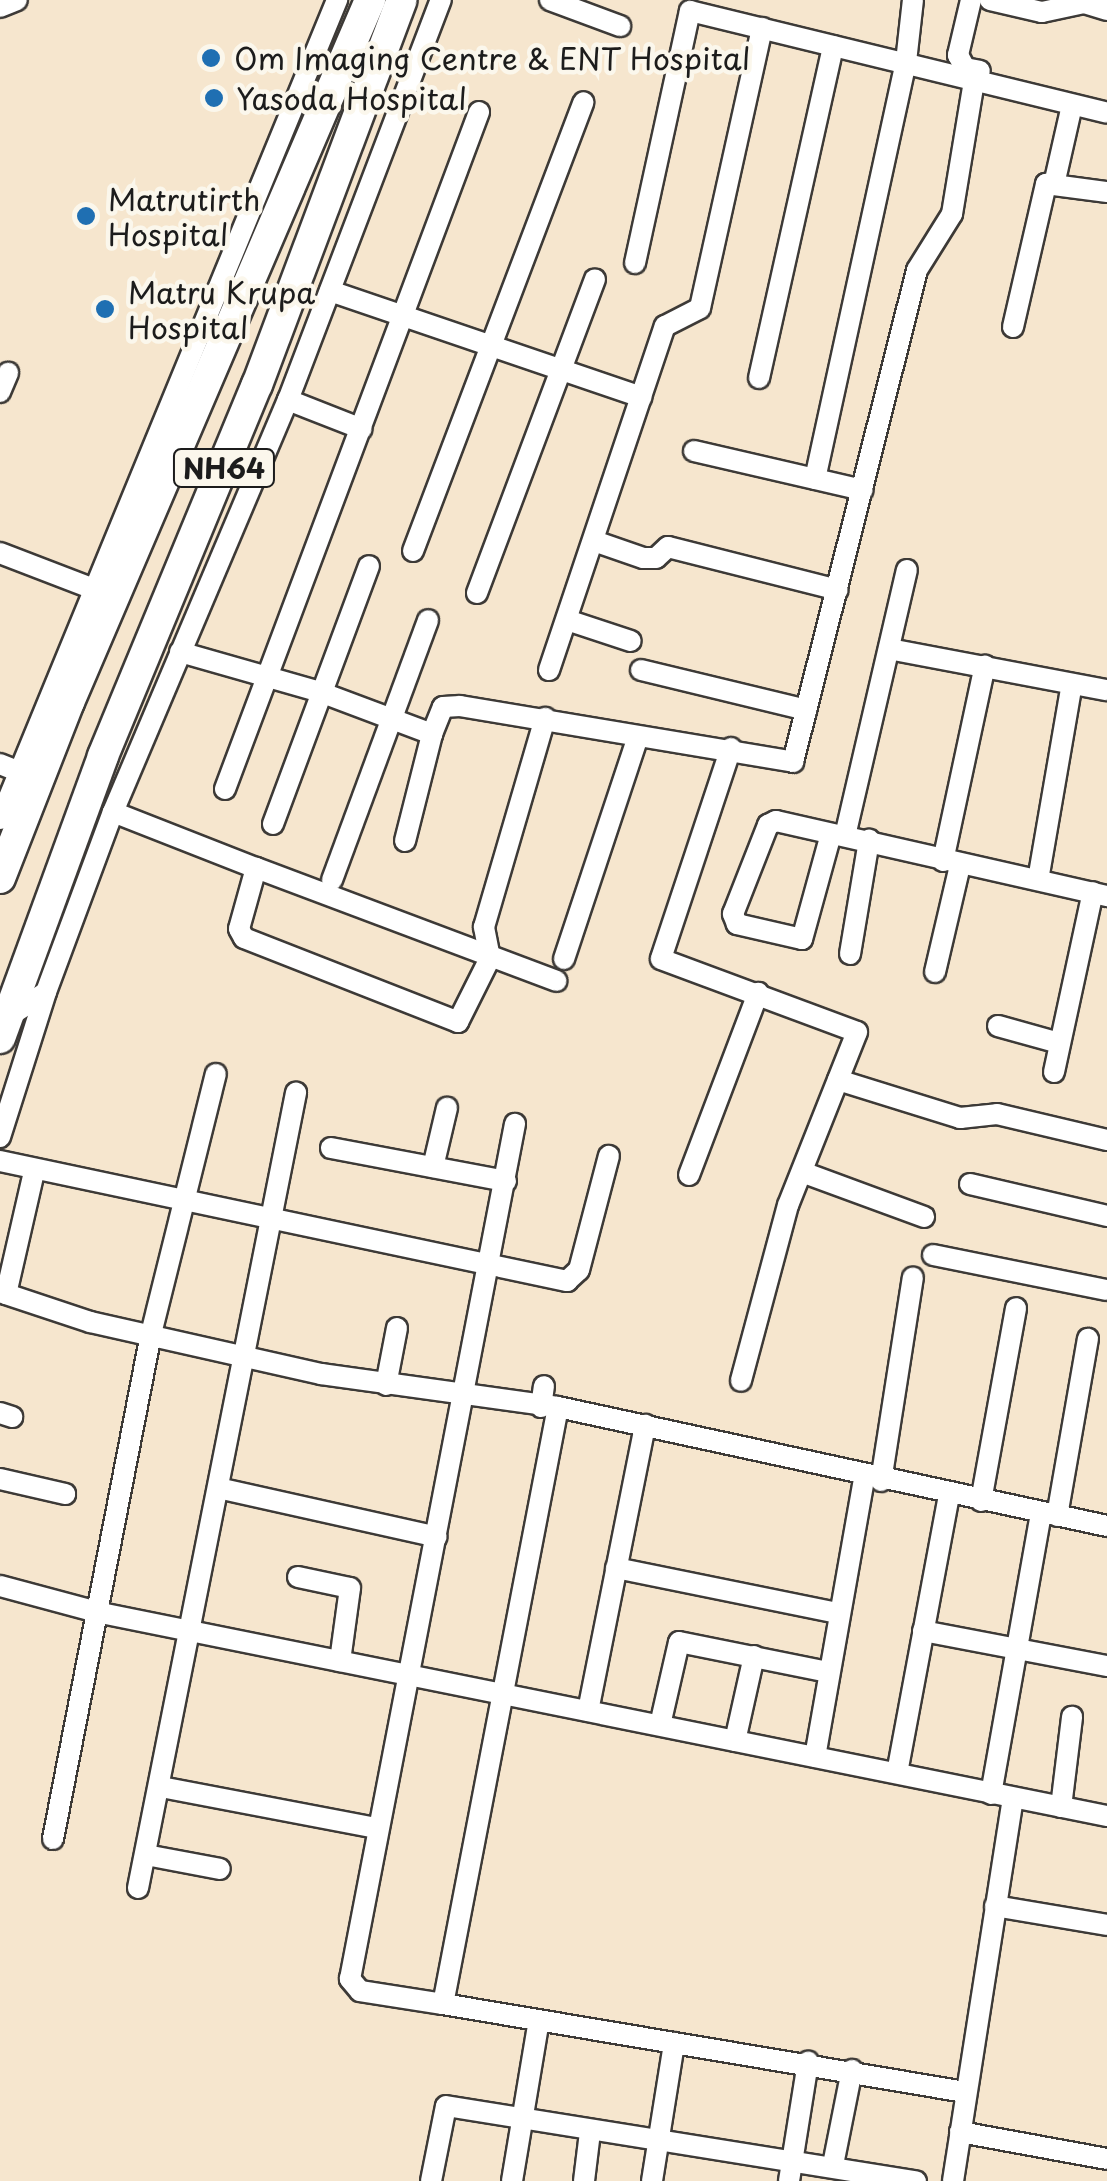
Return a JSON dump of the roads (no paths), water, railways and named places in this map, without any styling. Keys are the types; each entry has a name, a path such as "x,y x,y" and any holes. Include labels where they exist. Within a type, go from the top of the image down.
{"highway":[{"name":"NH64","path":"0,878 69,702 370,0"},
{"name":"NH64","path":"4,1027 37,933 402,0"}],"street":[{"path":"0,8 17,0"},
{"path":"0,819 10,768 91,588 337,0"},
{"path":"0,1137 46,992 113,812 288,400 441,0"},
{"path":"971,0 958,55 965,68 1107,102"},
{"path":"990,0 1042,12 1060,2 1107,10"},
{"path":"815,479 906,62 911,1"},
{"path":"563,2 620,26"},
{"path":"635,263 688,14 906,62 1107,114"},
{"path":"549,670 668,322 695,316 700,308 762,28"},
{"path":"759,378 833,46"},
{"path":"406,842 432,734 447,706 546,718 637,740 731,748 793,762 918,270 952,214 974,81"},
{"path":"412,551 584,102"},
{"path":"1013,326 1045,188 1055,180 1072,105"},
{"path":"225,789 479,112"},
{"path":"1055,180 1107,192"},
{"path":"478,593 595,279"},
{"path":"330,291 641,397"},
{"path":"288,400 362,429"},
{"path":"694,451 863,490"},
{"path":"594,541 643,558 656,558 668,547 838,590"},
{"path":"0,553 91,588"},
{"path":"273,824 369,566"},
{"path":"907,570 838,835 802,939 737,924 733,914 768,825 838,835 869,840 952,863 1100,894 1054,1072"},
{"path":"332,880 428,620"},
{"path":"567,620 630,641"},
{"path":"889,649 1107,690"},
{"path":"180,652 268,681 320,692 432,734"},
{"path":"936,972 985,666"},
{"path":"641,670 806,710"},
{"path":"1038,880 1072,684"},
{"path":"256,868 239,929 244,938 447,1021 466,1016 490,958 484,927 546,718"},
{"path":"564,958 637,740"},
{"path":"731,748 661,959 856,1028 802,1172 741,1382"},
{"path":"113,812 556,981"},
{"path":"850,954 869,840"},
{"path":"4,1027 46,992"},
{"path":"689,1175 758,993"},
{"path":"998,1026 1059,1044"},
{"path":"53,1839 101,1613 151,1334 216,1074"},
{"path":"838,1080 960,1118 997,1114 1107,1140"},
{"path":"138,1888 274,1220 296,1093"},
{"path":"434,1167 448,1108"},
{"path":"515,1124 438,1537 376,1828 352,1986 538,2025 808,2062 965,2092"},
{"path":"331,1148 506,1181"},
{"path":"0,1161 34,1172 567,1280 575,1275 609,1156"},
{"path":"34,1172 3,1293 246,1358 386,1386 548,1400 872,1480 1107,1526"},
{"path":"802,1172 924,1217"},
{"path":"970,1184 1107,1216"},
{"path":"933,1255 1106,1285"},
{"path":"816,1758 838,1613 872,1480 913,1277"},
{"path":"980,1501 1016,1308"},
{"path":"386,1386 398,1328"},
{"path":"991,1794 1014,1649 1088,1338"},
{"path":"444,2004 548,1400"},
{"path":"588,1711 645,1425"},
{"path":"0,1479 65,1494"},
{"path":"218,1488 438,1537"},
{"path":"897,1774 949,1496"},
{"path":"616,1568 838,1613"},
{"path":"298,1577 350,1588 340,1661"},
{"path":"0,1586 101,1613 1107,1816"},
{"path":"923,1631 1107,1666"},
{"path":"660,1725 679,1642 828,1672"},
{"path":"735,1741 754,1656"},
{"path":"1061,1807 1072,1717"},
{"path":"161,1787 376,1828"},
{"path":"953,2181 1013,1799"},
{"path":"146,1855 220,1870"},
{"path":"995,1906 1107,1924"},
{"path":"512,2181 538,2025"},
{"path":"652,2181 674,2043"},
{"path":"791,2172 808,2062"},
{"path":"833,2165 852,2070"},
{"path":"431,2181 446,2106 659,2141 791,2172 833,2165 869,2176 916,2181"},
{"path":"584,2181 590,2132"},
{"path":"960,2132 1106,2153"}],"place":[{"name":"Om Imaging Centre & ENT Hospital","path":"211,58"},
{"name":"Yasoda Hospital","path":"214,98"},
{"name":"Matrutirth Hospital","path":"86,216"},
{"name":"Matru Krupa Hospital","path":"105,309"}]}
